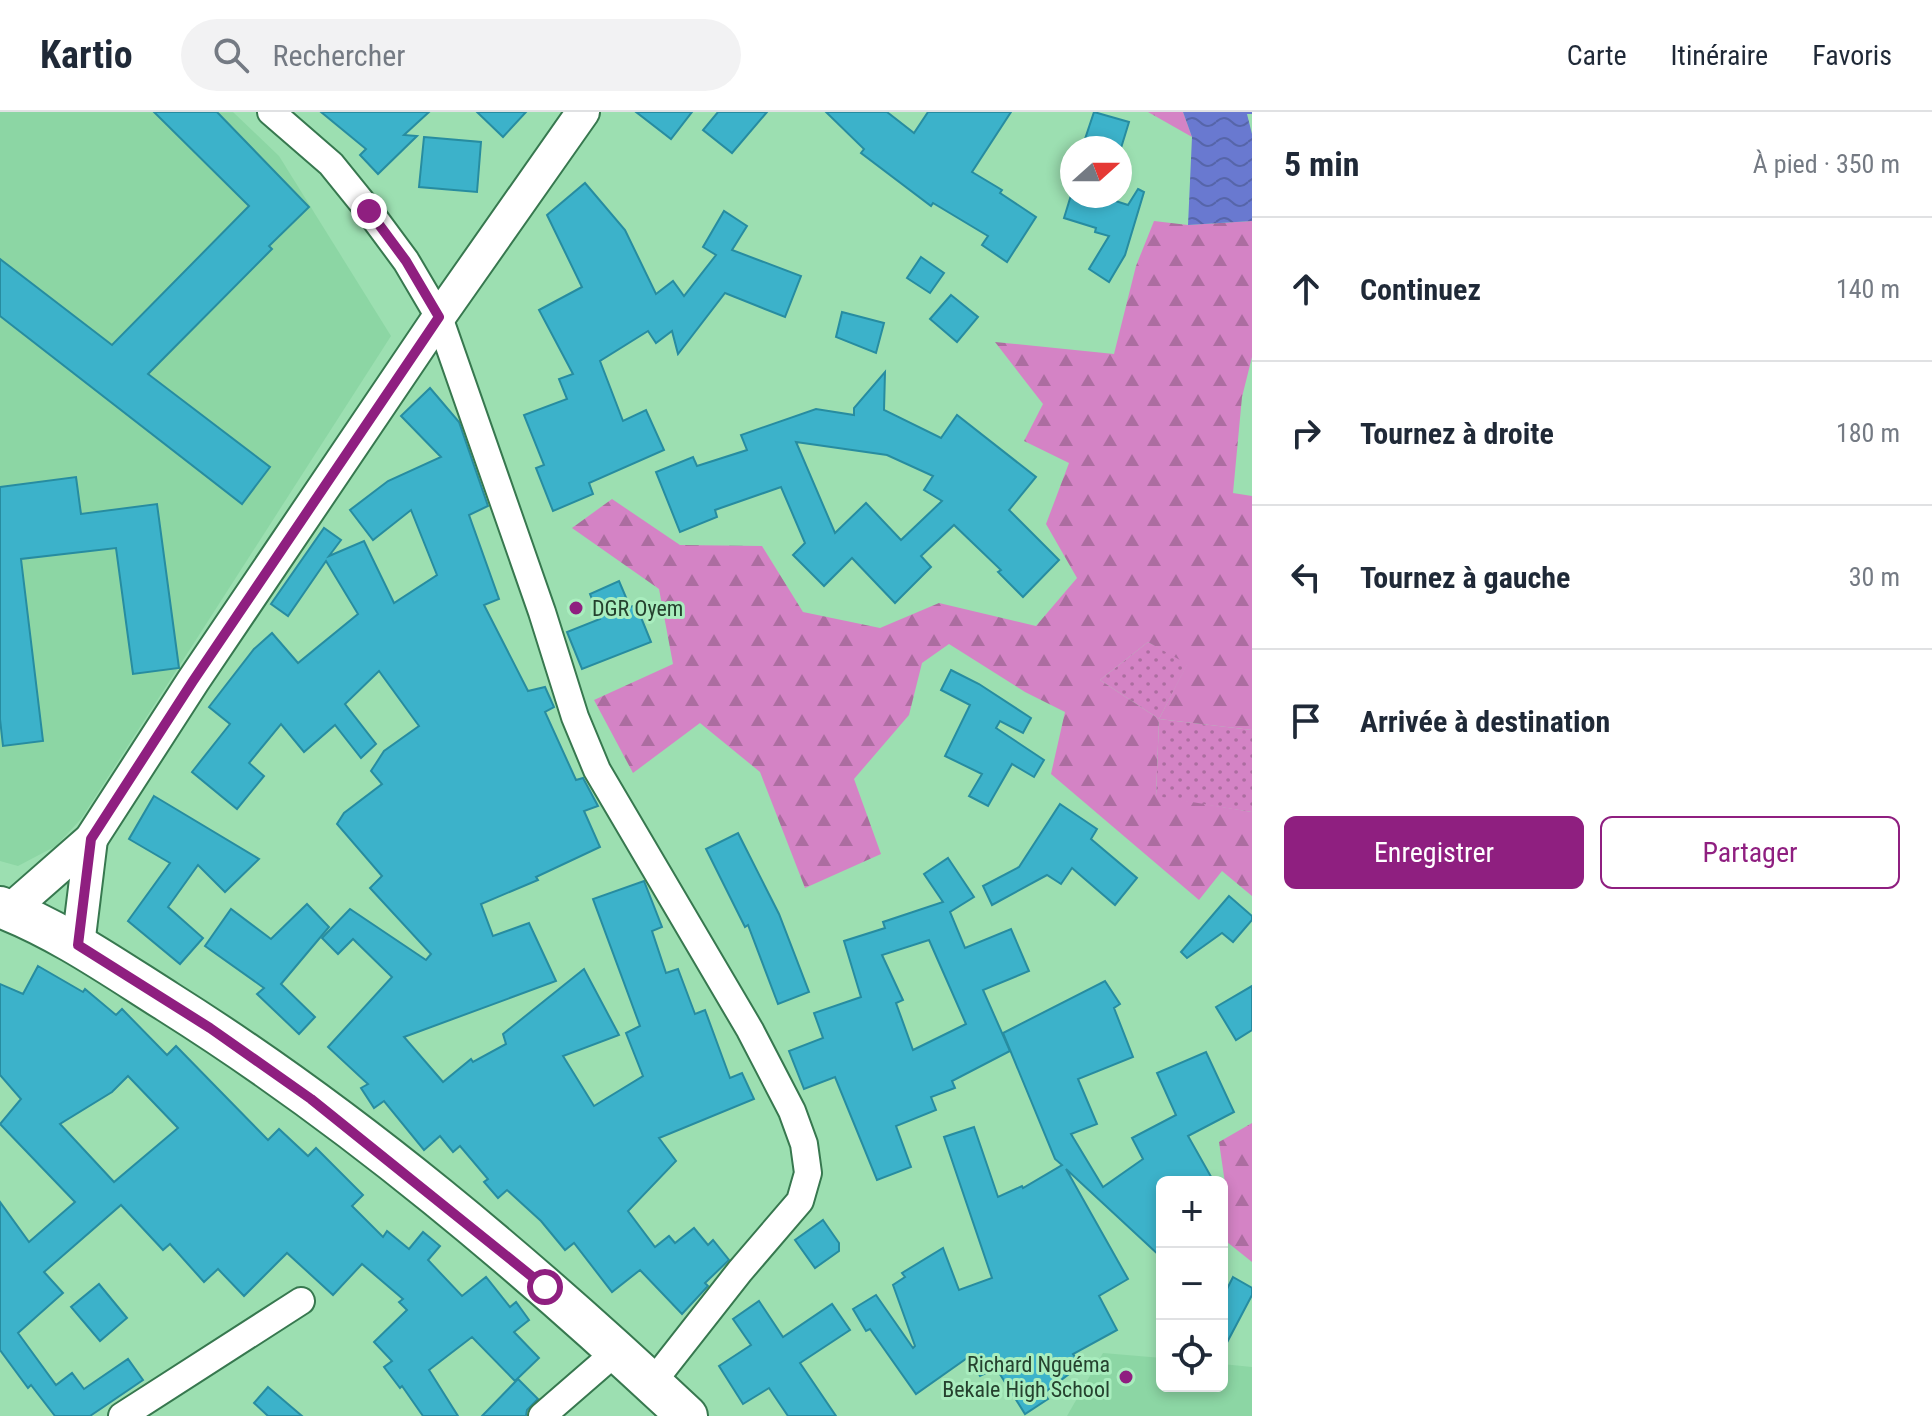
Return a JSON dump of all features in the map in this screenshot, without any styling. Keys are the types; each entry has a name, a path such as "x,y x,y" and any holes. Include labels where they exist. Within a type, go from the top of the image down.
{"main road":[{"path":"5,909 78,945 210,1028 311,1099 545,1287 687,1416"}],"street":[{"path":"271,112 341,176 406,261 439,317 537,597 575,717 597,770 750,1030 792,1111 804,1144 808,1173 800,1201 652,1383"},
{"path":"5,909 91,839 193,681 439,317 583,112"},
{"path":"78,945 91,839"},
{"path":"122,1416 301,1301"},
{"path":"542,1416 617,1351"}],"shaded area":[{"path":"0,112 233,112 279,156 391,336 81,819 56,846 18,866 0,861"},
{"name":"Richard Nguéma Bekale High School","path":"1103,1353 1156,1357 1156,1392 1228,1392 1228,1365 1252,1367 1252,1416 1067,1416"}],"green space":[{"path":"1148,112 1183,112 1192,137"},
{"path":"1154,221 1188,225 1252,221 1252,357 1242,397 1233,493 1252,496 1252,730 1159,719 1156,796 1252,812 1252,896 1222,871 1199,900 1051,774 1065,712 1025,692 949,644 922,663 909,715 854,779 881,854 805,888 760,772 700,723 633,773 594,700 673,664 659,589 572,528 612,499 680,545 762,546 803,612 880,628 939,603 1036,626 1077,578 1046,524 1069,463 1024,441 1043,404 995,342 1114,354 1136,266","holes":["1148,642 1187,664 1159,719 1100,680"]},
{"path":"1148,642 1188,663 1159,719 1100,680"},
{"path":"1159,719 1252,730 1252,812 1156,797"},
{"path":"1252,1123 1252,1262 1228,1243 1228,1176 1224,1176 1219,1142"}],"water":[{"path":"1183,112 1252,112 1247,114 1252,134 1252,221 1188,225 1192,137"}],"building":[{"path":"154,112 217,112 309,207 269,246 272,249 148,374 270,467 242,504 0,316 0,259 112,345 249,206"},
{"path":"321,112 429,112 404,135 417,136 378,174 360,155 366,149"},
{"path":"477,112 526,112 503,137"},
{"path":"636,112 692,112 671,139"},
{"path":"718,112 767,112 732,153 703,130"},
{"path":"826,112 887,112 914,133 928,112 1011,112 972,172 1002,190 1000,193 1036,217 1007,262 982,245 988,236 933,203 931,206 861,153 864,149"},
{"path":"1094,112 1129,122 1125,136 1086,136"},
{"path":"424,137 481,142 477,192 419,187"},
{"path":"585,183 625,230 656,294 673,281 684,296 716,255 703,247 724,211 747,226 732,250 801,276 785,317 725,293 678,354 672,331 656,343 648,331 600,361 623,421 646,410 664,450 589,483 593,494 553,511 536,468 544,465 524,415 567,399 559,379 573,374 539,310 582,287 547,215"},
{"path":"1138,189 1144,192 1125,255 1109,282 1089,269 1109,236 1095,232 1096,228 1064,218 1067,208 1132,208 1132,199"},
{"path":"921,257 944,273 930,293 907,278"},
{"path":"951,295 978,317 957,342 930,319"},
{"path":"842,312 884,323 876,353 836,337"},
{"path":"885,372 884,410 941,438 957,415 1036,477 1009,510 1059,560 1023,597 998,572 1001,570 954,525 921,556 931,567 895,603 852,558 824,586 793,555 805,543 781,487 715,510 717,517 680,532 656,472 693,457 697,466 747,450 741,435 816,409 854,415 854,408","holes":["796,442 887,455 933,476 924,490 942,501 901,540 866,503 835,533"]},
{"path":"430,388 459,422 488,506 469,515 499,599 484,605 528,691 545,687 554,707 545,712 576,780 583,778 598,806 584,811 600,847 536,877 538,880 481,904 493,936 529,923 556,981 404,1037 443,1082 471,1059 473,1062 506,1044 503,1034 584,969 619,1035 563,1056 594,1106 643,1076 626,1033 640,1026 593,899 644,881 662,927 652,931 666,973 678,969 695,1014 705,1010 730,1078 742,1073 754,1099 659,1138 676,1161 628,1211 655,1247 669,1236 675,1243 694,1228 708,1245 713,1240 729,1260 705,1283 708,1286 682,1314 640,1270 612,1292 574,1243 565,1250 541,1221 507,1190 498,1198 484,1182 488,1179 460,1146 453,1152 440,1136 424,1150 384,1101 374,1108 361,1088 368,1084 328,1047 392,977 353,939 338,954 322,938 350,909 426,960 431,954 370,888 382,876 337,824 344,813 382,784 371,771 384,751 419,726 379,671 345,704 376,744 361,758 335,725 304,752 281,724 249,763 264,776 237,809 192,772 230,724 209,707 254,649 272,633 298,663 358,614 326,561 288,616 271,604 324,528 341,540 329,556 364,541 394,603 437,575 411,510 373,540 350,510 388,481 441,457 401,416"},
{"path":"76,477 81,514 157,504 179,668 133,674 116,548 21,559 43,741 3,746 0,719 0,487"},
{"path":"619,581 630,607 636,605 651,642 582,669 567,632 600,619 590,594"},
{"path":"951,670 979,684 1031,718 1023,733 1000,721 996,728 1044,760 1034,777 1012,764 988,806 969,796 982,774 945,756 970,705 941,690"},
{"path":"154,796 259,859 225,892 198,865 168,907 203,938 180,964 128,921 170,863 129,839"},
{"path":"1060,804 1097,829 1091,839 1137,878 1115,905 1072,868 1061,884 1047,875 992,905 983,886 1019,867"},
{"path":"738,833 779,914 809,992 778,1004 748,925 745,927 706,849"},
{"path":"948,858 974,897 950,912 965,948 1011,929 1029,971 983,990 1010,1051 952,1081 955,1088 931,1097 936,1110 896,1126 911,1167 877,1180 835,1077 804,1089 789,1051 823,1038 814,1013 861,997 844,941 885,928 883,922 943,902 924,874","holes":["929,940 966,1024 913,1050 896,1003 903,1000 882,955"]},
{"path":"1229,896 1252,916 1252,920 1233,942 1222,933 1187,958 1181,952"},
{"path":"307,904 329,927 281,984 315,1017 299,1034 257,994 264,988 205,946 231,909 271,939"},
{"path":"38,966 83,992 85,989 116,1015 122,1009 167,1055 176,1046 268,1140 279,1129 308,1156 316,1148 363,1195 352,1206 383,1237 387,1231 409,1249 423,1232 440,1246 428,1260 462,1296 486,1277 510,1307 516,1302 529,1320 514,1332 539,1358 515,1381 472,1337 429,1370 458,1416 423,1416 384,1367 392,1361 374,1342 407,1310 399,1302 403,1299 362,1264 333,1295 287,1253 244,1296 218,1269 204,1282 170,1244 163,1250 121,1205 44,1272 63,1293 18,1333 56,1385 72,1373 84,1389 128,1359 143,1380 90,1416 55,1416 31,1385 28,1388 0,1350 0,1202 29,1242 75,1202 0,1124 21,1099 0,1075 0,984 23,994","holes":["128,1076 178,1128 114,1182 60,1124 112,1092"]},
{"path":"1105,981 1120,1004 1114,1008 1133,1057 1078,1079 1097,1124 1071,1134 1103,1187 1143,1159 1132,1138 1176,1115 1157,1073 1206,1052 1234,1112 1188,1136 1211,1176 1156,1176 1156,1252 1066,1169 1128,1279 1099,1296 1117,1330 1073,1354 1081,1365 1044,1393 1048,1399 1025,1414 996,1368 980,1376 970,1356 916,1394 870,1329 866,1331 853,1309 876,1295 913,1348 915,1346 893,1285 905,1277 902,1273 943,1248 959,1290 992,1278 944,1137 974,1127 998,1197 1023,1188 1062,1165 1055,1159 1003,1033"},
{"path":"1252,986 1252,1030 1236,1040 1216,1007"},
{"path":"823,1220 839,1243 839,1251 815,1268 795,1240"},
{"path":"1233,1277 1252,1288 1252,1295 1228,1341 1228,1320 1228,1287"},
{"path":"99,1284 127,1318 100,1341 71,1307"},
{"path":"759,1301 783,1337 832,1304 850,1330 800,1363 836,1416 788,1416 769,1388 743,1404 719,1366 751,1345 733,1319"},
{"path":"518,1379 538,1399 527,1410 526,1416 482,1416"},
{"path":"268,1387 302,1416 268,1416 254,1403"}],"place":[{"name":"DGR Oyem","path":"576,608"},
{"name":"Richard Nguéma Bekale High School","path":"1126,1377"}],"route":[{"path":"369,211 406,261 439,317 193,681 91,839 78,945 210,1028 311,1099 545,1287"}]}
